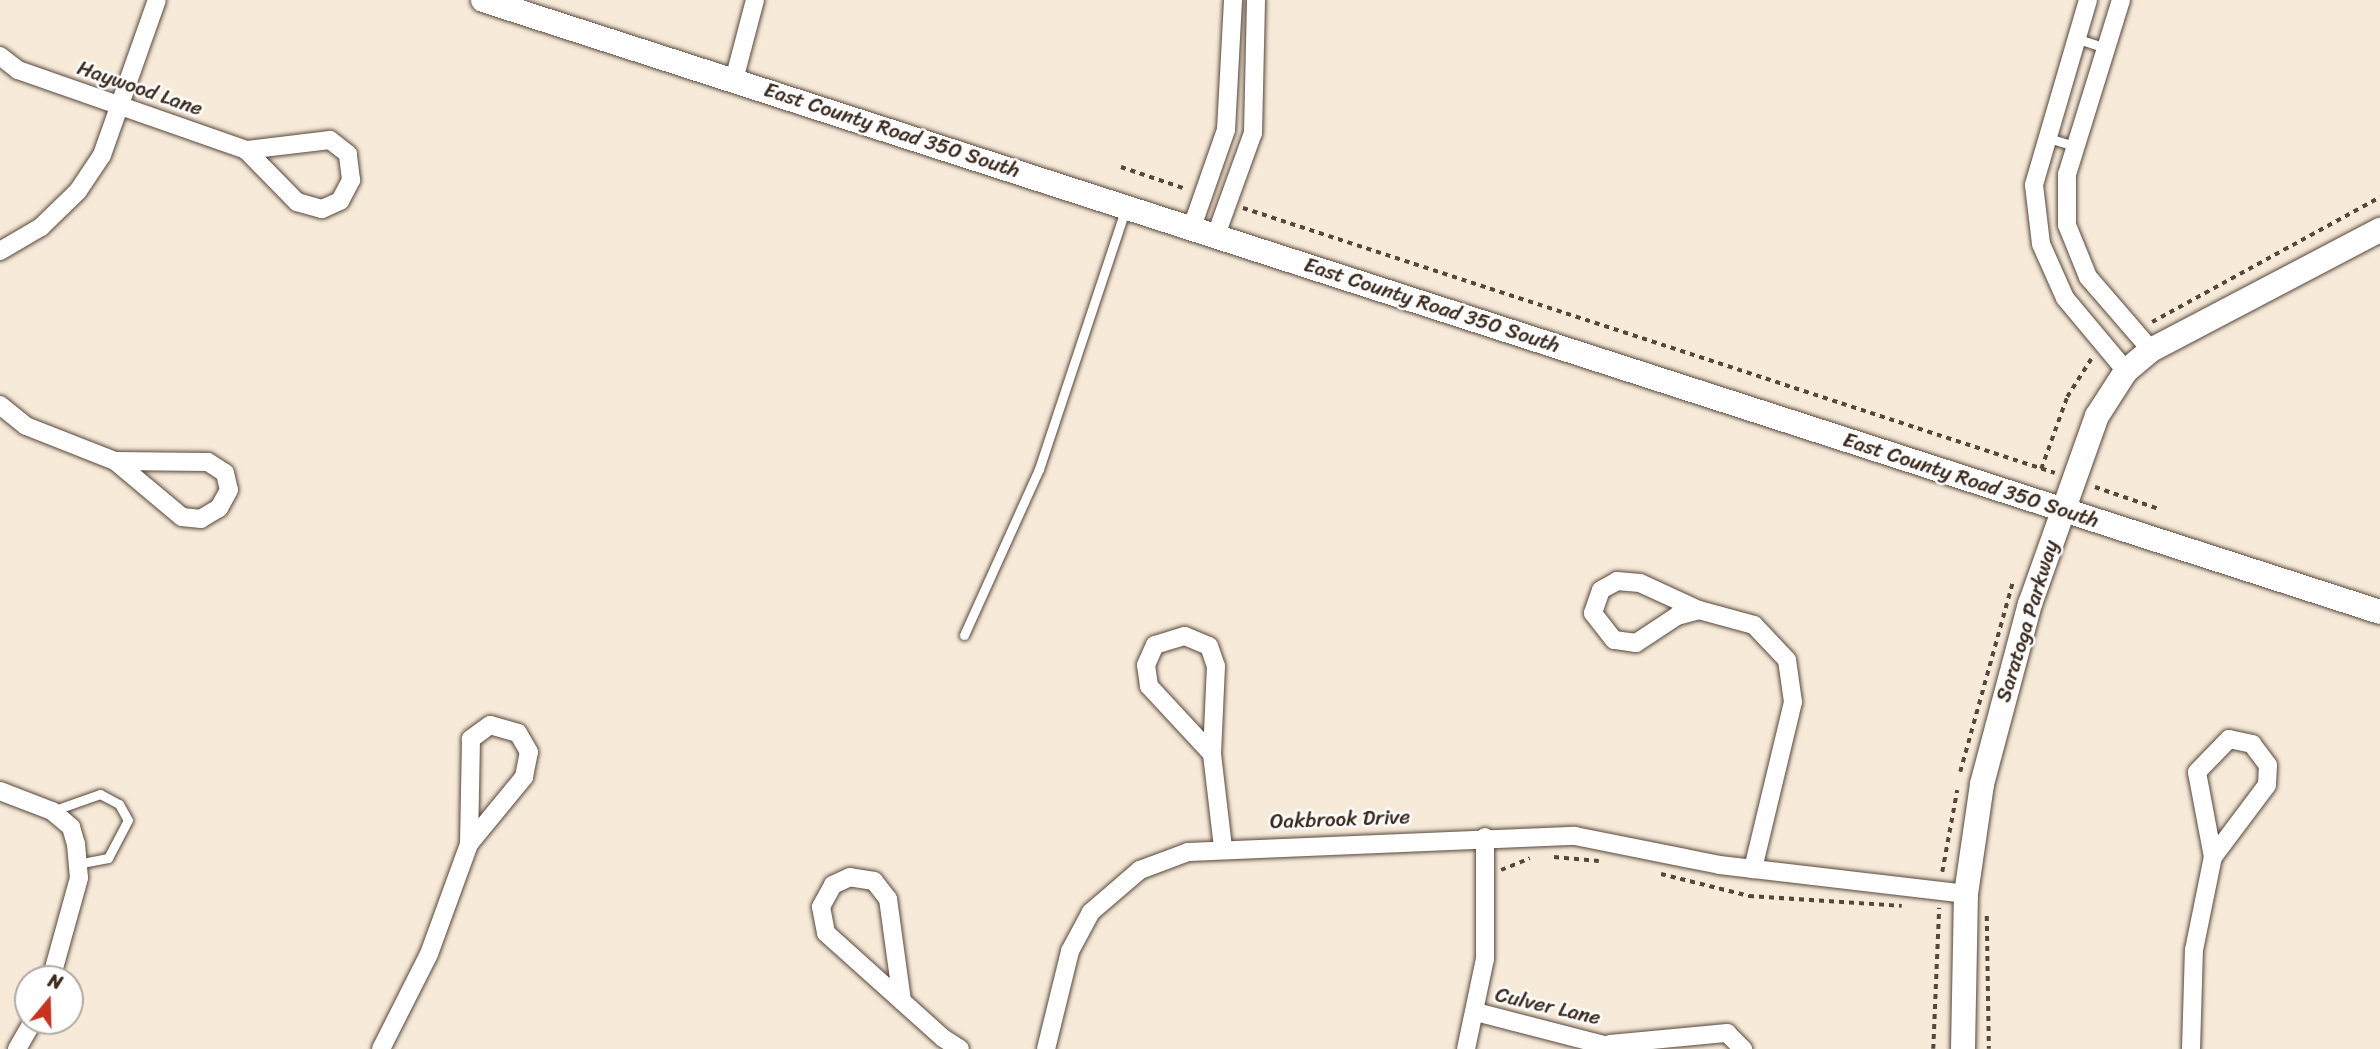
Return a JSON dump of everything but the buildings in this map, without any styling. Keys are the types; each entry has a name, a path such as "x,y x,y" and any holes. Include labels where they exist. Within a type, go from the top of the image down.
{"street":[{"path":"0,251 41,227 78,191 124,106 158,0"},
{"name":"East County Road 350 South","path":"482,0 2380,612"},
{"path":"734,80 755,0"},
{"path":"1192,227 1226,130 1233,0"},
{"path":"1216,235 1253,133 1256,0"},
{"path":"2088,0 2043,137 2034,185 2040,244 2065,298 2126,371"},
{"path":"2121,0 2074,146 2067,226 2088,277 2151,350"},
{"name":"Haywood Lane","path":"0,56 9,72 124,106 246,150 297,202 322,209 340,201 351,180 348,154 330,140 246,150"},
{"name":"Saratoga Parkway","path":"1963,1049 1966,903 1982,784 2007,679 2097,416 2126,371 2151,350 2380,230"},
{"path":"0,405 26,426 115,461 182,517 201,519 219,508 229,490 225,473 208,461 115,461"},
{"path":"1699,610 1677,616 1636,643 1614,640 1593,613 1601,590 1618,581 1640,583 1699,610 1754,625 1776,643 1790,670 1793,702 1753,869"},
{"path":"1213,754 1149,686 1146,665 1155,645 1185,636 1209,646 1216,666 1213,754 1223,847"},
{"path":"381,1049 429,954 470,844 524,777 529,752 518,733 490,725 471,739 470,844"},
{"path":"2191,1049 2194,950 2213,857 2197,772 2229,739 2252,744 2268,765 2267,785 2213,857"},
{"path":"0,791 52,811 71,827 78,864 54,965"},
{"path":"1466,1049 1476,1012 1487,876 1485,836"},
{"name":"Oakbrook Drive","path":"1046,1049 1070,951 1102,897 1164,858 1223,847 1485,836 1575,836 1753,869 1966,903"},
{"path":"902,1001 888,899 874,881 849,877 833,886 821,907 826,933 902,1001 960,1049"},
{"name":"Culver Lane","path":"1476,1012 1614,1046 1727,1033 1743,1049"}],"lane":[{"path":"2076,38 2105,48"},
{"path":"2043,137 2074,146"},
{"path":"964,635 1039,469 1126,206"},
{"path":"52,811 100,794 119,804 128,820 108,858 78,864"}],"path":[{"path":"1121,167 1203,195"},
{"path":"1228,204 2159,509"},
{"path":"2099,481 2101,489"},
{"path":"1487,876 1539,855"},
{"path":"1550,856 1605,862"},
{"path":"1656,872 1749,896 1908,905"},
{"path":"1929,905 1966,903 1982,911 1991,922 1989,1049"}]}
